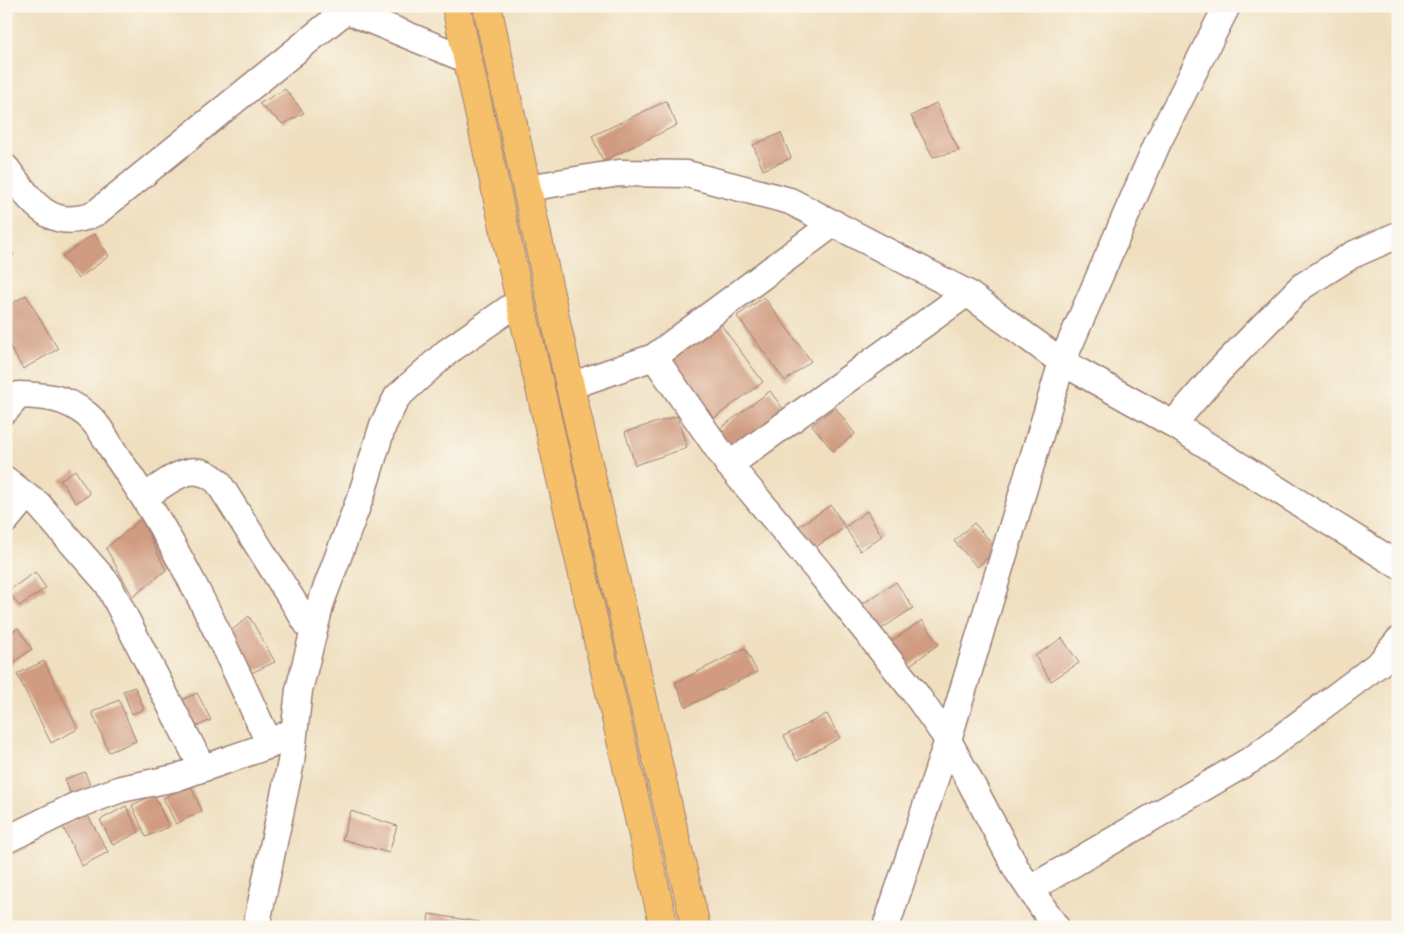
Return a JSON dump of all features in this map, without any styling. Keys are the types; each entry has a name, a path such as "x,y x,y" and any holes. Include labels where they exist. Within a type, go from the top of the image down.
{"main road":[{"path":"456,6 520,301 664,927"},
{"path":"487,6 570,386 696,927"}],"street":[{"path":"886,927 948,740 1062,362 1158,142 1227,6"},
{"path":"6,168 37,208 65,220 84,219 97,212 340,8 468,60"},
{"path":"527,188 619,174 687,174 790,201 967,294 1062,362 1172,424 1398,565"},
{"path":"570,386 654,357 834,223"},
{"path":"1172,424 1217,373 1301,288 1352,255 1398,235"},
{"path":"729,465 967,294"},
{"path":"256,927 292,762 299,690 313,633 321,602 362,493 383,425 397,397 447,352 520,301"},
{"path":"654,357 729,465 878,644 948,740 1030,889 1056,927"},
{"path":"6,410 18,395 54,397 69,402 88,415 144,497 211,616 270,745"},
{"path":"144,497 186,471 196,470 208,474 218,482 313,633"},
{"path":"6,520 16,488 38,504 108,584 202,768"},
{"path":"1030,889 1254,758 1380,663 1398,641"},
{"path":"6,840 75,806 121,789 175,778 270,745 295,725"}],"building":[{"path":"285,89 304,113 283,124 259,104"},
{"path":"666,101 677,125 603,161 592,136"},
{"path":"936,103 959,151 933,157 911,116"},
{"path":"781,133 791,158 763,170 753,145"},
{"path":"94,234 109,256 78,279 62,256"},
{"path":"6,244 14,255 6,260"},
{"path":"26,295 58,349 23,369 6,340 6,307"},
{"path":"764,297 811,361 785,381 737,316"},
{"path":"719,322 763,382 710,421 666,361"},
{"path":"770,391 786,413 735,452 718,430"},
{"path":"835,407 855,434 833,451 812,425"},
{"path":"677,416 687,448 635,465 625,432"},
{"path":"75,470 90,494 76,503 60,480"},
{"path":"831,505 845,527 813,549 798,527"},
{"path":"867,511 882,536 860,551 845,527"},
{"path":"141,519 166,570 133,597 106,548"},
{"path":"974,523 997,549 977,567 954,541"},
{"path":"35,572 46,588 19,606 8,591"},
{"path":"896,582 913,608 878,631 861,605"},
{"path":"249,616 275,662 251,673 230,632"},
{"path":"922,620 939,644 910,665 892,641"},
{"path":"18,628 32,649 6,668 6,636"},
{"path":"1062,638 1079,663 1051,681 1035,656"},
{"path":"745,648 757,672 686,707 675,683"},
{"path":"44,661 78,729 51,743 17,674"},
{"path":"135,687 144,709 132,714 123,691"},
{"path":"197,693 211,720 191,729 178,702"},
{"path":"119,700 136,741 109,752 92,712"},
{"path":"827,714 840,738 797,761 784,736"},
{"path":"85,772 93,793 75,806 65,779"},
{"path":"190,785 202,811 176,824 163,798"},
{"path":"154,795 169,827 146,837 132,805"},
{"path":"126,806 139,832 113,845 100,820"},
{"path":"351,811 397,826 389,853 342,839"},
{"path":"86,812 108,852 82,866 63,827"},
{"path":"429,914 480,922 479,927 427,927"}]}
